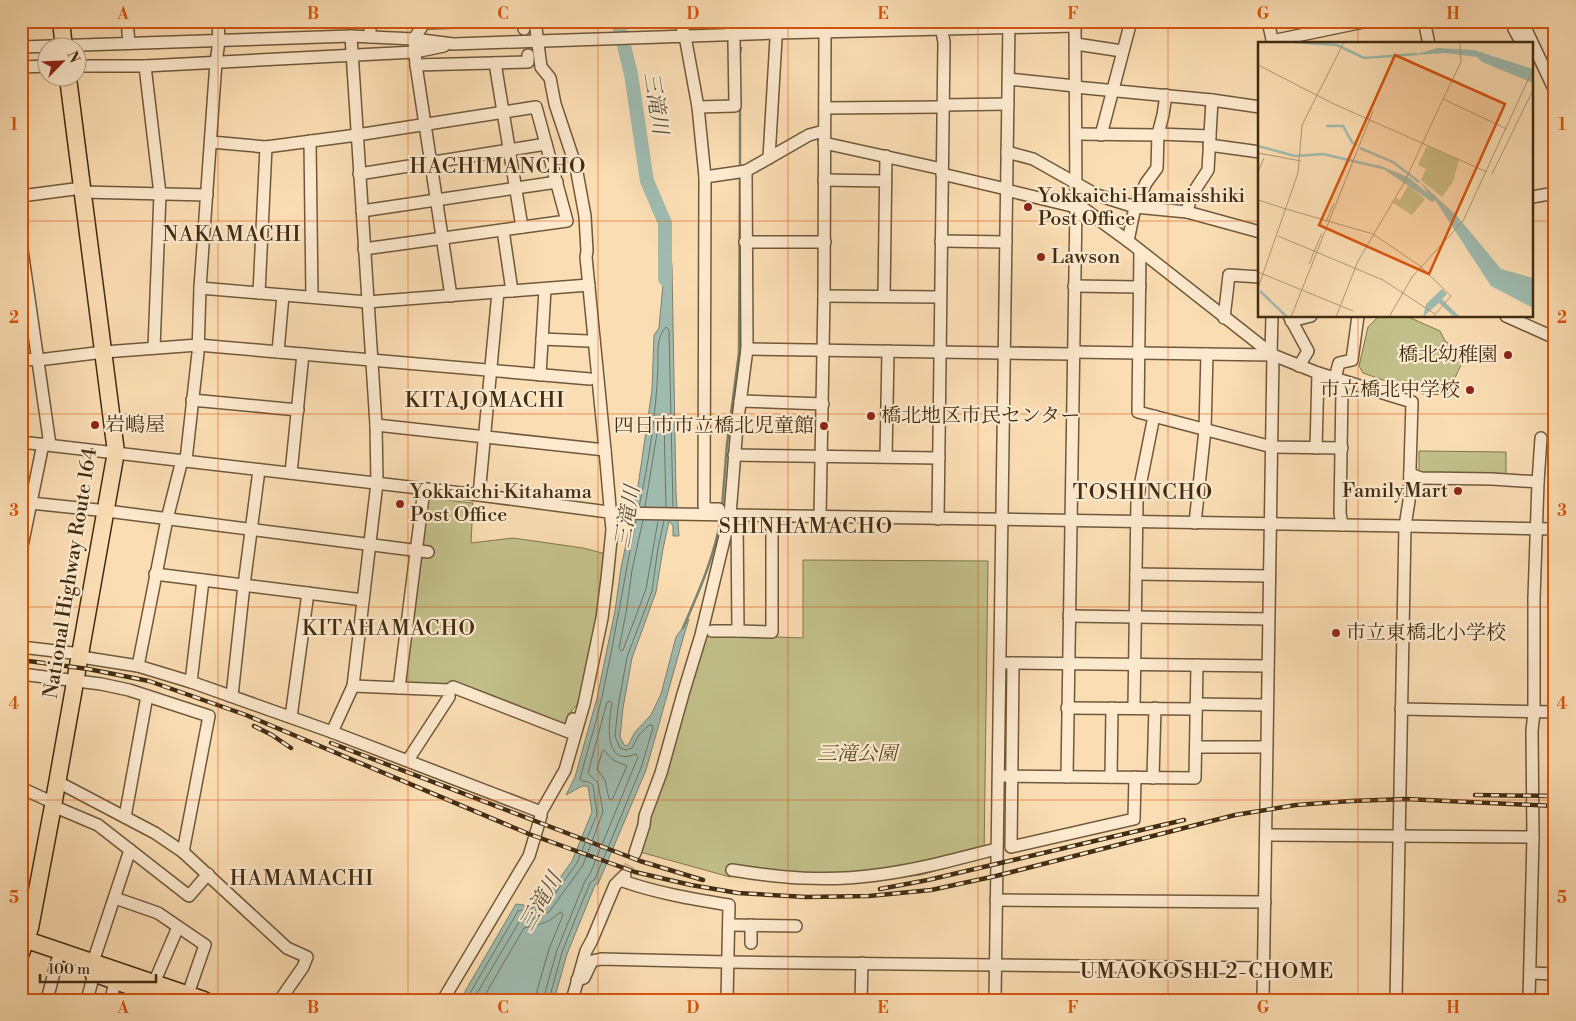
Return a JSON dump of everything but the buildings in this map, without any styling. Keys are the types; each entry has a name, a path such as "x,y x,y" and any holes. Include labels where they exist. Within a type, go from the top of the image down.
{"highway":[{"path":"61,21 63,38"},
{"name":"National Highway Route 164","path":"23,946 30,928 54,805 116,452 69,88"},
{"path":"23,946 57,961 94,968 115,982 168,1000"},
{"path":"23,946 94,968 154,983 204,1000"}],"street":[{"path":"126,21 129,43"},
{"path":"138,666 167,519 184,460 192,400 198,345 200,288 219,41 218,21"},
{"path":"370,21 370,37"},
{"path":"451,296 416,65 414,39 424,24 486,21"},
{"path":"443,1000 529,856 541,812 565,770 584,704 602,618 612,530 613,513 586,257 585,216 576,167 555,104 550,78 541,67 542,41 536,21"},
{"path":"680,21 698,107 705,177 704,506 709,509 772,516 1555,529"},
{"path":"769,158 777,21"},
{"path":"1101,135 1131,21"},
{"path":"1268,21 1272,42 1368,21"},
{"path":"1424,21 1429,42"},
{"path":"1512,21 1514,30 1521,42"},
{"path":"1522,21 1532,42"},
{"path":"88,45 351,36 414,39 453,44 776,34 941,25 1075,24 1076,205 1067,777"},
{"path":"938,519 944,42 941,25"},
{"path":"994,1000 1010,25"},
{"path":"820,517 824,350 825,32"},
{"path":"332,732 353,686 377,484 376,425 351,36"},
{"path":"698,107 735,106 734,41"},
{"path":"88,66 145,66 415,52 453,44"},
{"path":"1076,44 1122,51"},
{"path":"1534,46 1555,91"},
{"path":"21,47 38,47"},
{"path":"416,65 528,62 528,55"},
{"path":"495,63 522,227"},
{"path":"21,67 38,66"},
{"path":"145,66 160,194 154,348"},
{"path":"1009,79 1212,100 1258,107"},
{"path":"1128,241 1135,207 1146,183 1156,168 1158,135 1166,96"},
{"path":"1187,212 1191,196 1208,170 1212,100"},
{"path":"825,108 1008,104"},
{"path":"211,142 266,147 425,125 536,107 567,221 364,250"},
{"path":"1076,134 1158,135 1210,140 1258,152"},
{"path":"705,177 741,173 809,135 824,137 1006,189 1076,205 1128,241 1272,355 1318,373 1412,402 1409,501 1405,526 1396,1000"},
{"path":"310,141 312,297"},
{"path":"359,174 546,144"},
{"path":"259,293 266,147"},
{"path":"1007,152 1034,159 1097,195 1135,207 1187,212 1258,231"},
{"path":"884,296 886,156"},
{"path":"635,853 644,826 644,816 661,773 701,636 728,512 747,349 745,242 741,173"},
{"path":"824,180 885,181"},
{"path":"362,211 557,182"},
{"path":"21,196 82,190 208,195"},
{"path":"1534,197 1555,193"},
{"path":"503,230 512,291"},
{"path":"941,241 1006,242"},
{"path":"745,242 825,242"},
{"path":"21,243 38,360 46,445 26,502 21,551"},
{"path":"1140,251 1138,412 1272,447 1342,448"},
{"path":"1224,318 1229,274 1258,277"},
{"path":"200,288 367,302 589,285"},
{"path":"1074,286 1140,287"},
{"path":"540,375 545,289"},
{"path":"479,495 498,292"},
{"path":"278,352 283,295"},
{"path":"824,296 940,296"},
{"path":"1263,1000 1272,447 1272,318"},
{"path":"1342,525 1340,513 1342,390 1339,363 1352,360 1358,318"},
{"path":"1510,318 1555,338"},
{"path":"1290,319 1308,351 1299,366"},
{"path":"542,339 588,341"},
{"path":"21,359 38,360 104,352 198,345 590,379"},
{"path":"747,349 1272,355"},
{"path":"886,457 888,351"},
{"path":"291,473 304,354"},
{"path":"1195,522 1205,430 1207,354"},
{"path":"1316,448 1318,373"},
{"path":"192,400 298,410"},
{"path":"740,401 823,404"},
{"path":"1134,708 1137,501 1154,416"},
{"path":"376,425 605,450"},
{"path":"1529,1000 1533,837 1534,599 1541,438"},
{"path":"21,442 479,495 613,513 728,512"},
{"path":"734,455 939,458"},
{"path":"232,696 259,470"},
{"path":"1410,474 1420,478 1492,478 1538,482"},
{"path":"399,688 424,489"},
{"path":"26,502 428,552"},
{"path":"728,512 738,631"},
{"path":"712,631 772,632 772,516"},
{"path":"155,574 363,600"},
{"path":"1136,574 1269,576"},
{"path":"191,682 203,580"},
{"path":"291,717 308,593"},
{"path":"1069,616 1268,619"},
{"path":"21,647 81,655 138,666 191,682 408,760 541,812"},
{"path":"999,663 1268,666"},
{"path":"1013,663 1011,847 1134,819 1135,778"},
{"path":"997,776 1195,778 1197,665"},
{"path":"21,674 129,690 209,716 183,852"},
{"path":"353,686 449,690 453,687 568,732 575,713 584,704"},
{"path":"408,760 449,697 449,690"},
{"path":"124,817 147,696"},
{"path":"1067,708 1267,706"},
{"path":"1111,777 1112,708"},
{"path":"1153,778 1155,708"},
{"path":"1401,709 1555,712"},
{"path":"1196,747 1266,747"},
{"path":"58,782 155,833 183,852 287,948 307,957 303,967 280,1000"},
{"path":"21,788 98,825 189,896 208,874"},
{"path":"1266,835 1533,837"},
{"path":"87,1000 94,968 130,850"},
{"path":"732,870 782,878 844,878 906,870 996,850"},
{"path":"572,1000 586,951 615,885 623,877 664,894 730,905 727,1000"},
{"path":"115,898 158,913 205,945 188,994"},
{"path":"996,900 1265,902"},
{"path":"729,925 796,926"},
{"path":"751,926 751,943"},
{"path":"154,983 178,927"},
{"path":"577,980 584,978 590,964 595,959 1264,968"},
{"path":"47,1000 57,961"},
{"path":"861,1000 862,963"},
{"path":"1530,973 1555,974"},
{"path":"111,1000 115,982"}],"green space":[{"path":"1377,318 1411,318 1440,331 1445,341 1466,354 1447,395 1423,394 1363,373 1359,366 1368,327"},
{"path":"1419,451 1506,452 1506,474 1419,473"},
{"path":"427,498 473,503 471,543 513,538 583,548 606,554 599,615 581,701 572,710 567,727 559,726 447,683 439,687 403,685"},
{"name":"三滝公園","path":"803,560 988,561 984,858 920,875 879,880 798,884 730,877 640,852 704,634 803,638"}],"water":[{"path":"668,229 672,267 676,493 679,536 673,536 673,526 669,521 656,592 632,658 620,737 625,746 628,745 635,732 651,715 661,694 676,637 689,619 646,770 567,954 554,1000 460,1000 516,904 524,905 529,909 542,903 572,861 592,812 588,786 582,786 566,795 575,777 597,698 638,486 652,390 654,335 659,328"}],"waterway":[{"name":"三滝川","path":"618,21 631,74 647,181 665,223 665,279"},
{"path":"739,56 741,48"},
{"path":"740,107 740,169"},
{"path":"722,508 727,444 739,353 740,177"},
{"path":"683,628 710,561 721,518"}],"tunnel":[{"path":"625,875 635,853"}],"railway":[{"path":"21,660 88,669 149,681 246,715 529,834 635,872 691,885 738,893 806,897 869,896 931,890 996,876 1235,815 1296,805 1406,799 1555,806"},
{"path":"254,726 291,748"},
{"path":"331,743 640,861 703,880"},
{"path":"1475,795 1555,796"},
{"path":"880,889 928,880 1184,820"}],"place":[{"name":"Yokkaichi Hamaisshiki Post Office","path":"1028,207"},
{"name":"Lawson","path":"1041,257"},
{"name":"橋北幼稚園","path":"1508,355"},
{"name":"市立橋北中学校","path":"1470,390"},
{"name":"橋北地区市民センター","path":"871,416"},
{"name":"岩嶋屋","path":"95,425"},
{"name":"四日市市立橋北児童館","path":"824,426"},
{"name":"FamilyMart","path":"1458,491"},
{"name":"Yokkaichi Kitahama Post Office","path":"400,504"},
{"name":"市立東橋北小学校","path":"1336,633"}],"district":[{"name":"HACHIMANCHO","path":"498,167"},
{"name":"NAKAMACHI","path":"232,235"},
{"name":"KITAJOMACHI","path":"485,401"},
{"name":"TOSHINCHO","path":"1143,493"},
{"name":"SHINHAMACHO","path":"806,527"},
{"name":"KITAHAMACHO","path":"389,629"},
{"name":"HAMAMACHI","path":"302,879"},
{"name":"UMAOKOSHI 2-CHOME","path":"1207,972"}]}
